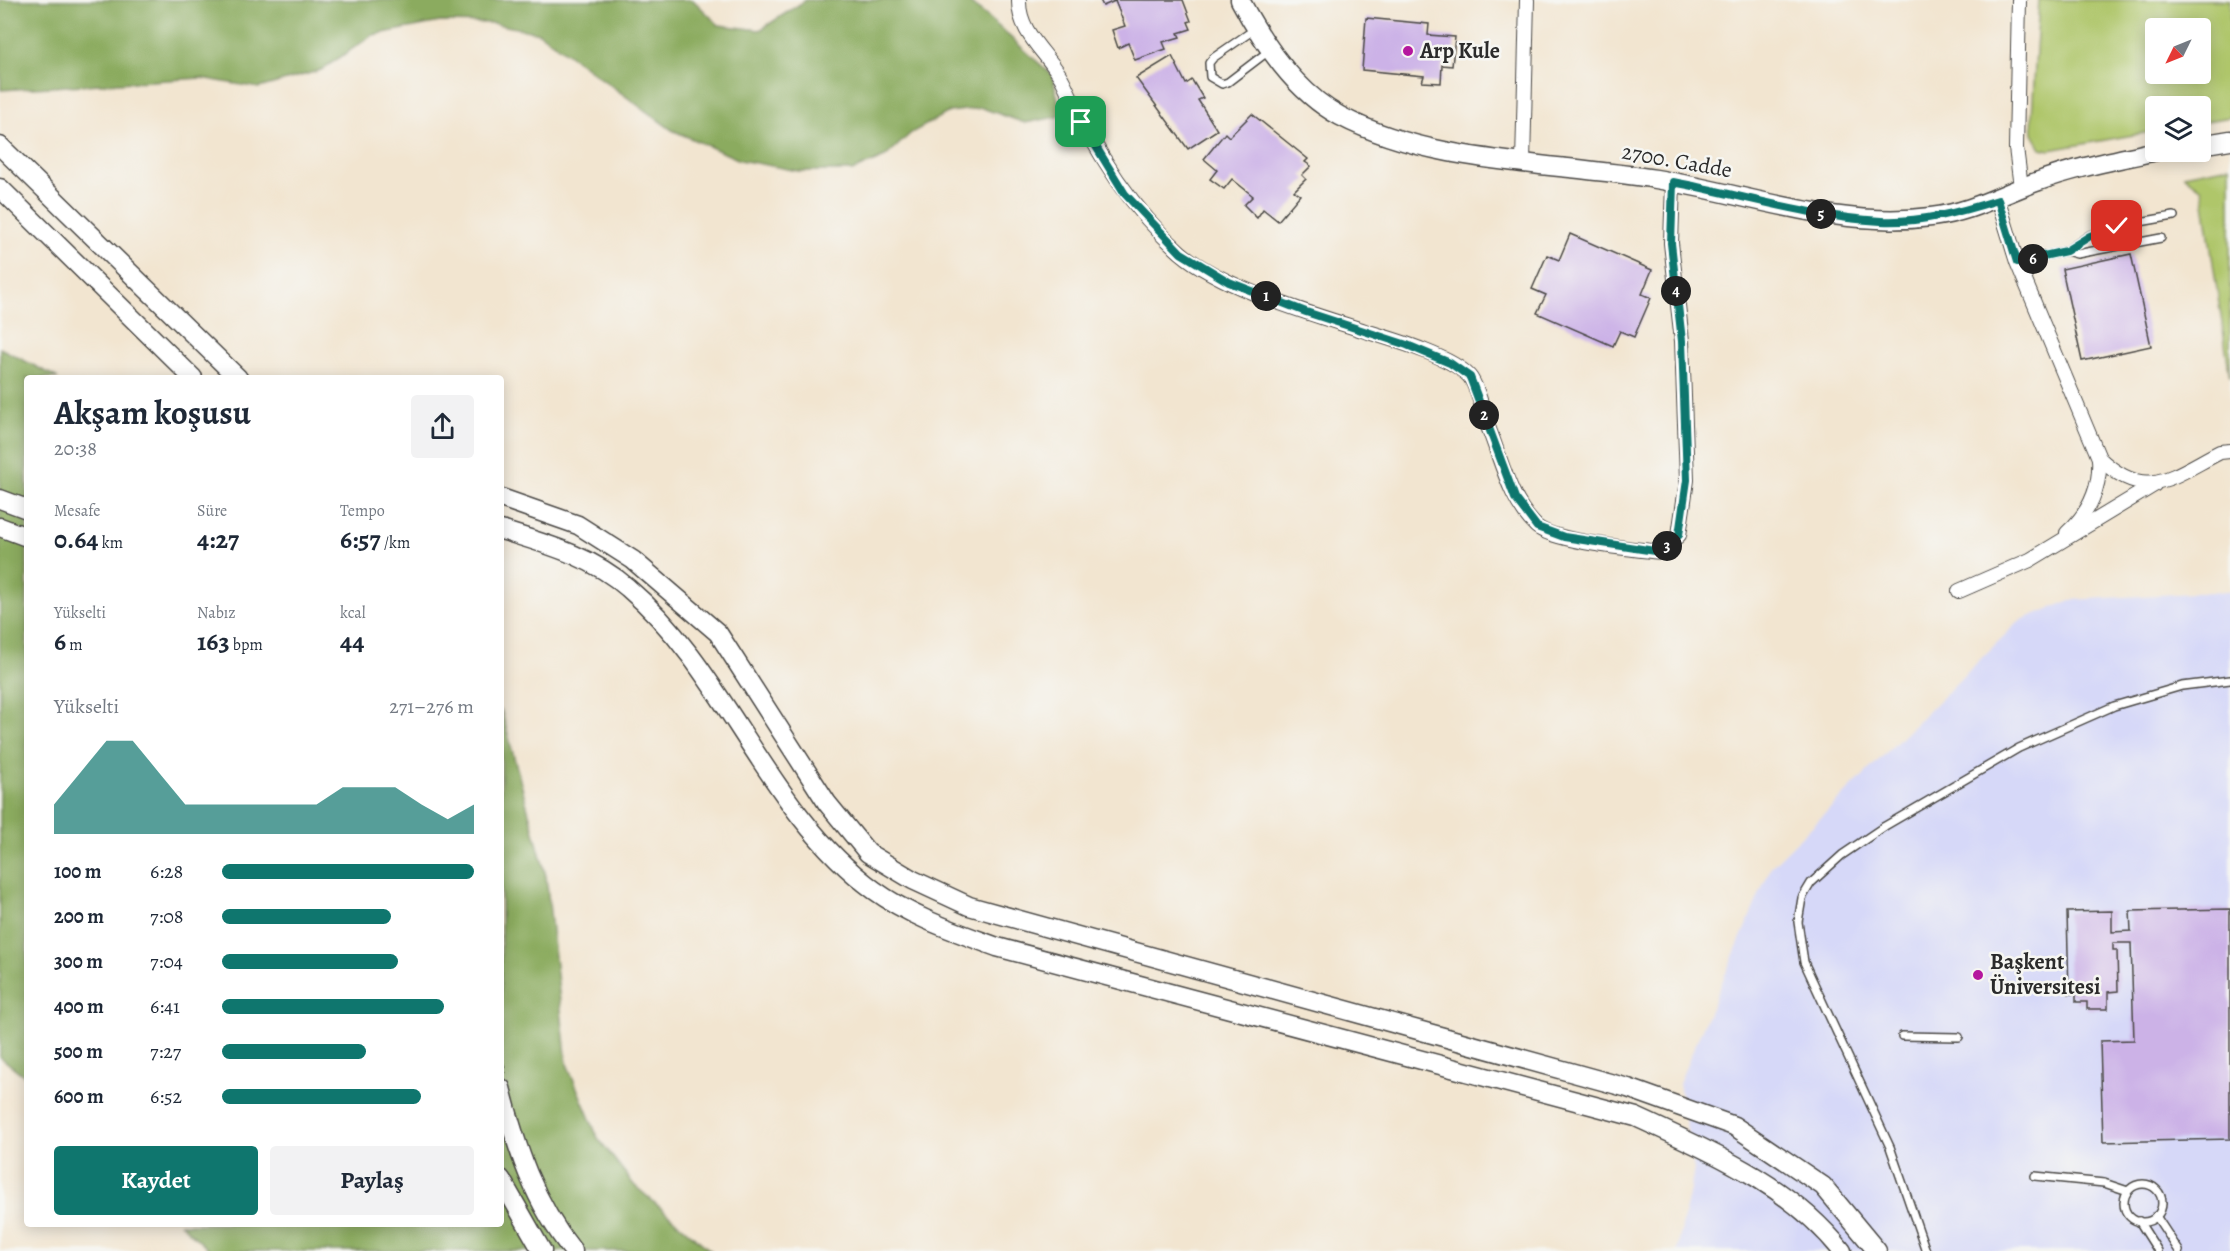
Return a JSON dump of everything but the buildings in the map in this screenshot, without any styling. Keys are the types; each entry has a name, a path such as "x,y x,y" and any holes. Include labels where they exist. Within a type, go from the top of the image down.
{"street":[{"path":"1019,0 1019,7 1033,42 1062,78 1081,122 1125,194 1181,253 1229,282 1306,312 1407,345 1450,363 1470,377 1515,498 1537,527 1564,537 1661,552 1679,535 1687,480 1682,341 1671,243 1673,182"},
{"name":"2700. Cadde","path":"1240,0 1270,50 1312,95 1337,114 1371,131 1450,150 1673,182 1823,214 1882,221 1932,217 1998,200 2021,187 2086,167 2145,154"},
{"path":"1523,162 1527,0"},
{"path":"2019,0 2016,148 2021,187"},
{"path":"2211,143 2230,140"},
{"path":"0,146 235,375"},
{"path":"0,188 190,375"},
{"path":"1998,200 2017,262 2099,458 2101,477 2094,497 2073,527 2051,547"},
{"path":"1959,591 2030,560 2154,485 2220,452 2230,451"},
{"path":"2099,458 2118,476 2134,482 2154,485"},
{"path":"0,499 24,508"},
{"path":"504,499 578,525 633,560 718,633 827,803 868,853 913,880 969,906 1628,1088 1734,1126 1823,1186 1877,1251"},
{"path":"0,527 24,536"},
{"path":"504,531 569,550 627,586 673,631 725,702 787,797 827,847 873,889 914,915 997,947 1636,1117 1733,1162 1774,1187 1831,1237 1842,1251"},
{"path":"504,1100 515,1142 539,1201 573,1251"},
{"path":"504,1184 542,1251"}],"lane":[{"path":"1256,28 1209,63 1210,76 1222,84 1228,82 1270,50"},
{"path":"2017,262 2066,251 2090,236 2117,226 2174,216"},
{"path":"2066,251 2077,254 2161,238"},
{"path":"1926,1251 1890,1147 1804,962 1798,922 1802,898 1811,883 1842,855 1885,826 2019,748 2114,706 2182,686 2230,680"},
{"path":"1902,1036 1959,1037"},
{"path":"2036,1176 2104,1183 2128,1191"},
{"path":"2139,1221 2156,1216 2162,1205 2155,1188 2143,1184 2128,1191 2125,1197 2126,1210 2128,1215 2139,1221 2158,1251"},
{"path":"2156,1216 2179,1251"}],"shaded area":[{"name":"Başkent Üniversitesi","path":"2230,591 2230,1251 1677,1251 1694,1170 1679,1083 1771,867 2019,621 2071,600"}],"green space":[{"path":"0,0 693,0 719,25 760,30 806,0 966,0 1052,75 1062,116 1025,123 982,108 949,112 911,133 885,157 852,171 798,171 740,160 672,130 539,33 492,23 440,22 373,35 321,70 259,88 201,78 1,90"},
{"path":"2039,0 2230,0 2230,117 2211,120 2211,96 2145,96 2145,133 2050,150 2041,148 2033,134 2032,116"},
{"path":"2230,166 2230,377 2202,189 2184,175"},
{"path":"0,348 52,375 24,375 24,1076 0,1057"},
{"path":"504,720 546,876 567,1064 598,1138 634,1185 711,1251 210,1251 184,1227 504,1227"}],"place":[{"name":"Arp Kule","path":"1408,51"},
{"name":"Başkent Üniversitesi","path":"1978,975"}],"route":[{"path":"1081,122 1125,194 1181,253 1229,282 1306,312 1407,345 1450,363 1470,377 1515,498 1537,527 1564,537 1631,549 1661,552 1679,535 1687,480 1682,341 1671,243 1673,182 1823,214 1882,221 1932,217 1964,211 1998,200 2017,262 2066,251 2090,236 2117,226"}]}
